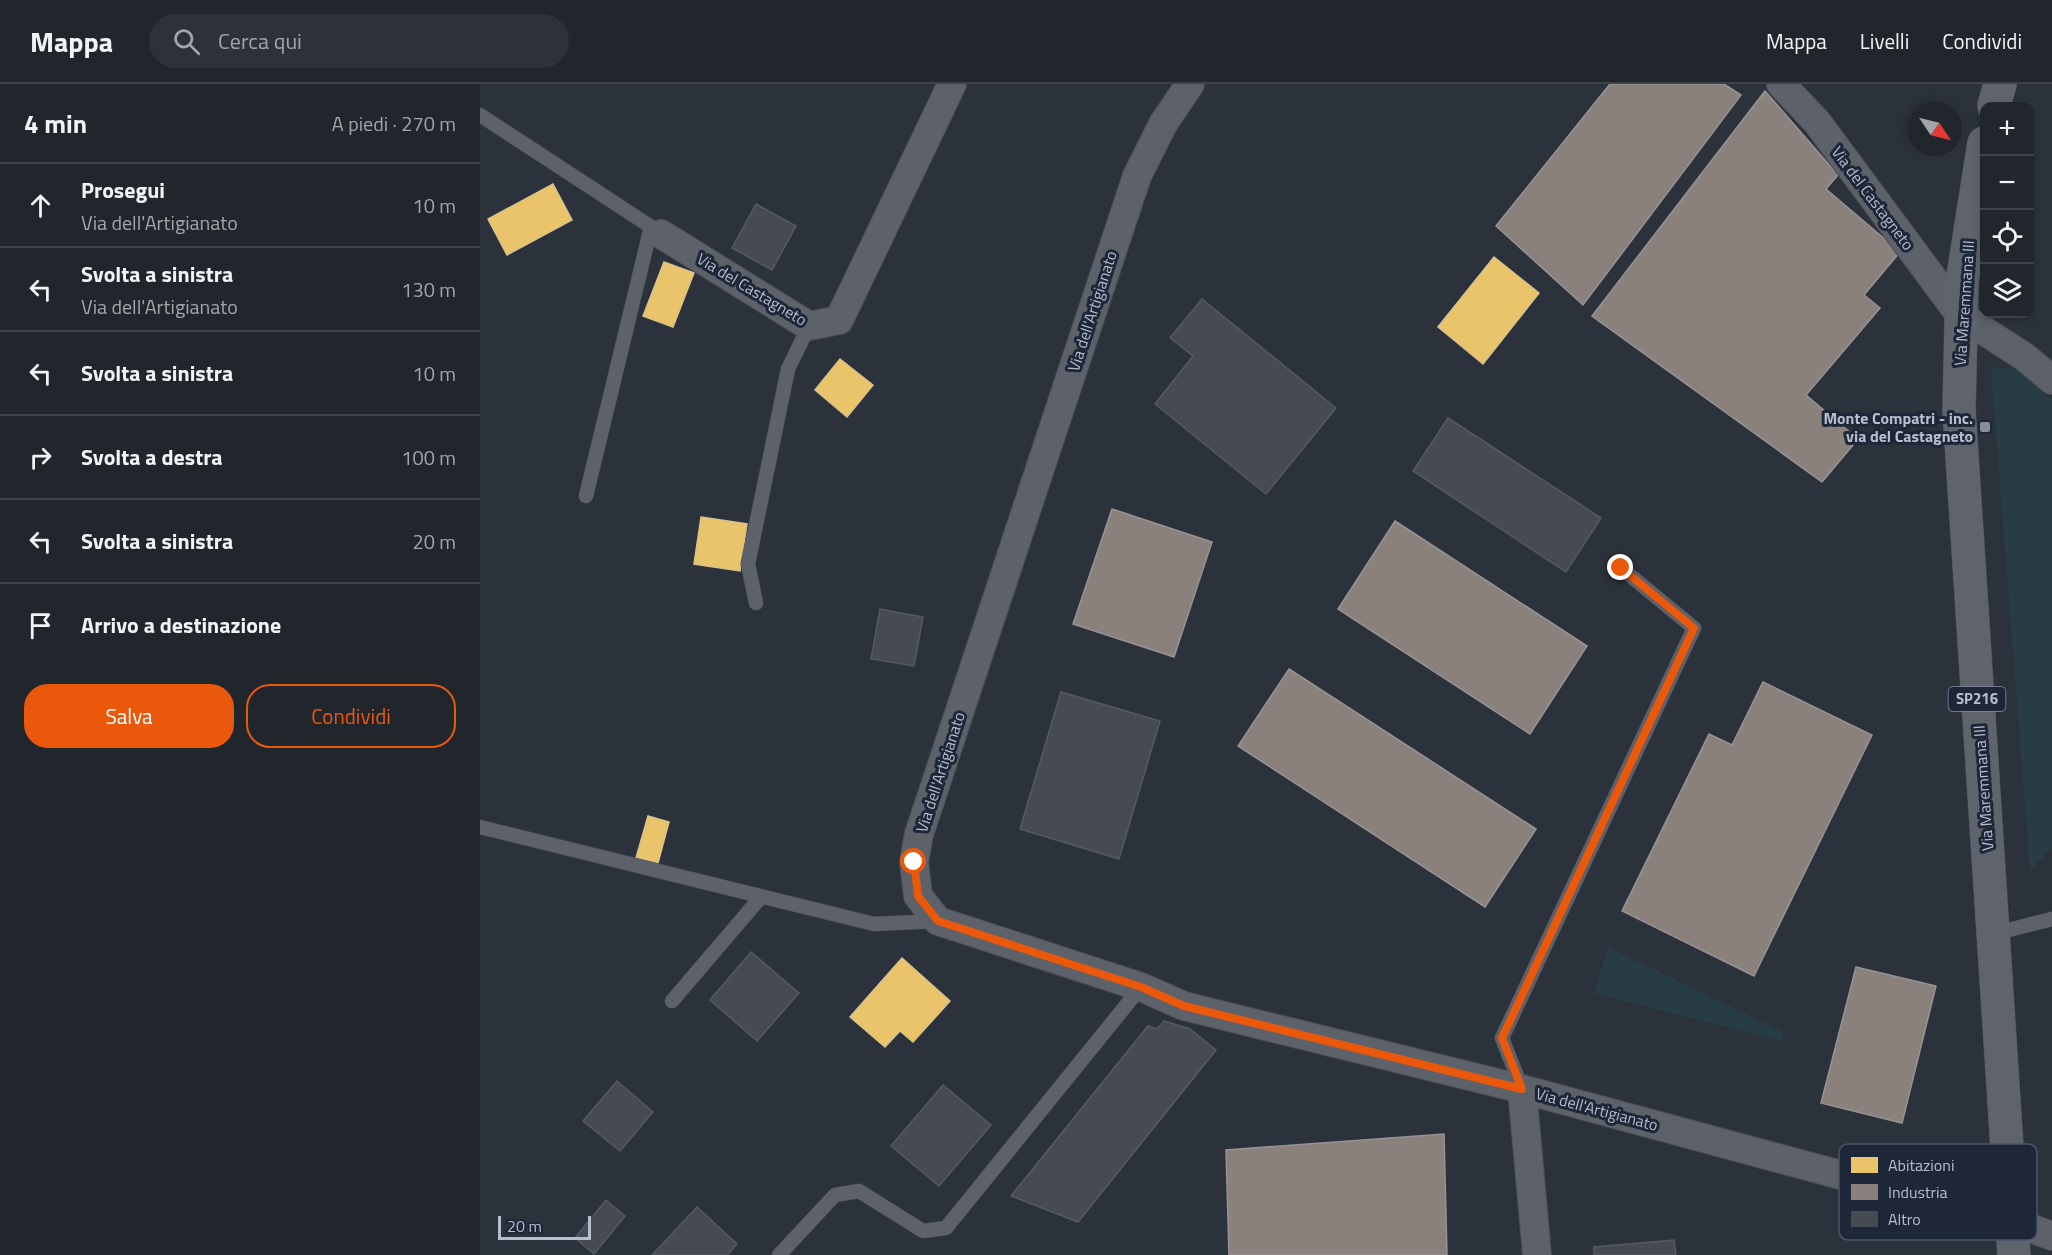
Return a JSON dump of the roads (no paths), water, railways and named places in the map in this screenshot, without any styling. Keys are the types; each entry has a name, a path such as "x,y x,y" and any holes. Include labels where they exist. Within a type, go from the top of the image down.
{"main road":[{"path":"1995,102 2000,84"},
{"name":"Via Maremmana III","path":"1982,156 1966,248 1960,315 1960,434 2006,1144"},
{"name":"Via Maremmana III","path":"2013,1240 2014,1255"}],"street":[{"name":"Via del Castagneto","path":"656,230 809,326 840,320 952,84"},
{"name":"Via dell'Artigianato","path":"1190,84 1163,124 1137,176 919,834 914,862 918,896 938,921 1141,987 1184,1006 1522,1089 1839,1175"},
{"name":"Via del Castagneto","path":"1781,84 1816,122 1960,315"},
{"path":"1960,315 2017,352 2052,380"},
{"path":"1522,1089 1537,1255"},
{"name":"Via dell'Artigianato","path":"2037,1231 2052,1236"}],"lane":[{"name":"Via del Castagneto","path":"480,115 656,230"},
{"path":"586,496 656,230"},
{"path":"756,603 748,564 788,369 809,326"},
{"path":"1522,1089 1502,1038 1694,628 1621,568"},
{"path":"480,827 874,924 938,921"},
{"path":"672,1001 761,897"},
{"path":"1992,934 2052,919"},
{"path":"779,1255 835,1195 859,1191 923,1232 946,1228 1141,987"}],"place":[{"name":"Monte Compatri - inc. via del Castagneto","path":"1985,427"}]}
